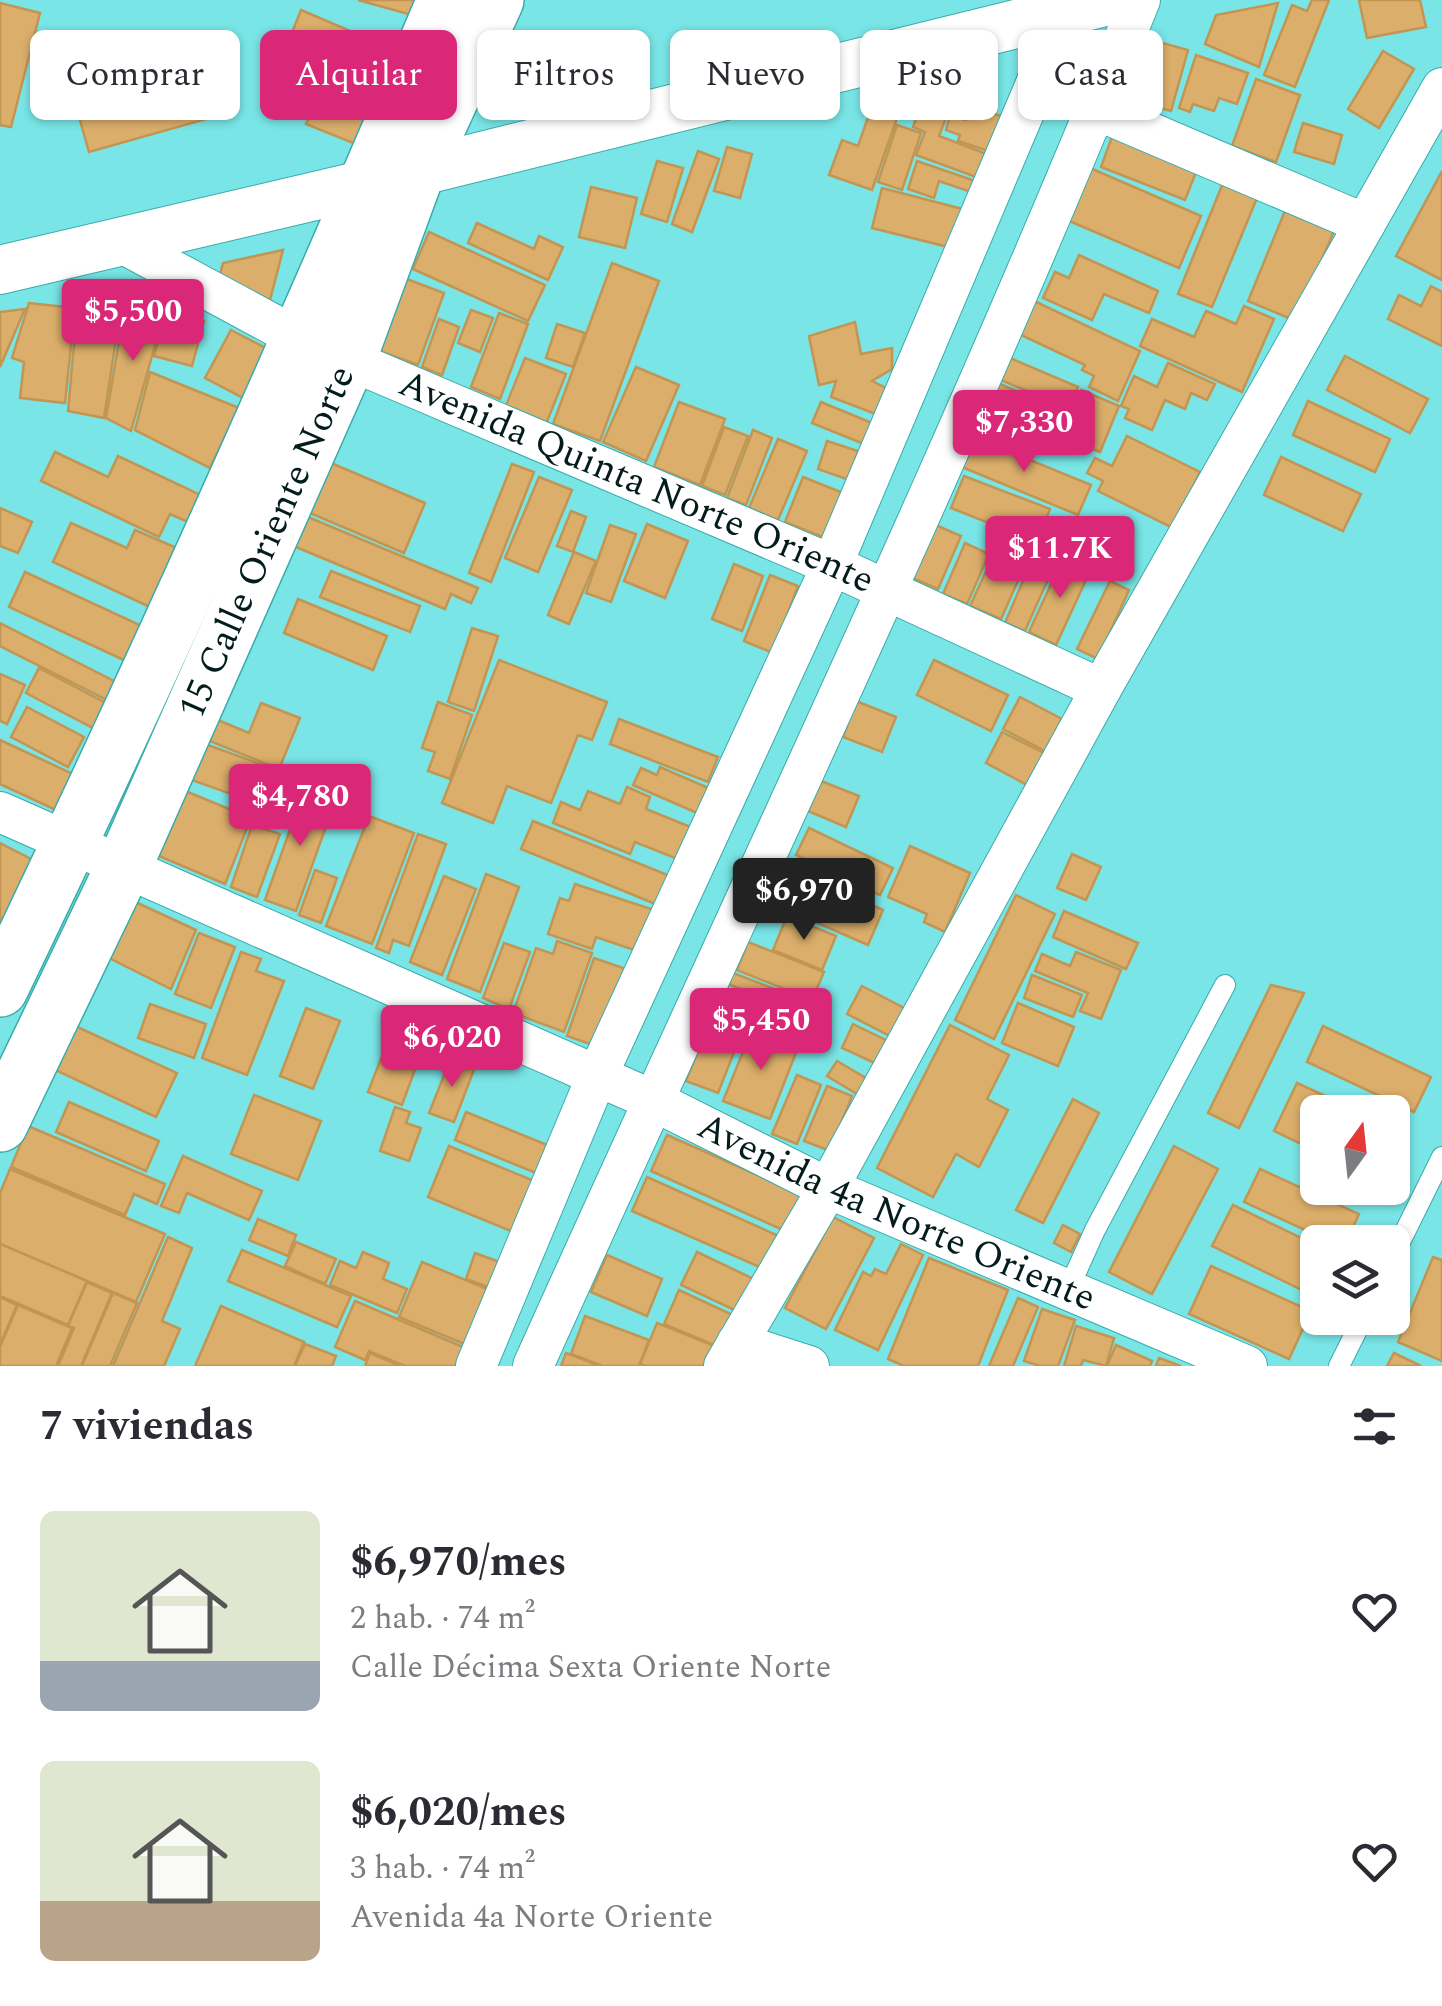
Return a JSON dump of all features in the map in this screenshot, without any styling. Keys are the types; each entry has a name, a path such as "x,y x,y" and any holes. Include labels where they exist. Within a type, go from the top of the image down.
{"main road":[{"path":"392,178 445,0"},
{"path":"392,178 496,0"},
{"name":"15 Calle Oriente Norte","path":"0,1124 124,866 392,178"},
{"name":"15 Calle Oriente Norte","path":"0,989 70,843 324,349"}],"street":[{"path":"0,270 392,178 1113,0"},
{"path":"1128,30 1140,0"},
{"path":"1055,30 1061,12"},
{"path":"808,1366 730,1355 828,1188 1101,689 1442,88"},
{"path":"476,1366 597,1076 832,565 1021,120"},
{"path":"533,1366 888,590 1092,120"},
{"path":"1120,120 1365,224"},
{"name":"Avenida Quinta Norte Oriente","path":"120,242 324,349 832,565 1101,689"},
{"name":"Avenida 4a Norte Oriente","path":"0,812 652,1100 828,1188 1248,1366"}],"lane":[{"path":"1068,1290 1095,1230 1225,985"},
{"path":"1408,1225 1442,1157"},
{"path":"1339,1366 1354,1335"}],"building":[{"path":"358,0 423,0 419,17"},
{"path":"1312,0 1329,0 1295,87 1264,75 1292,5 1307,11"},
{"path":"1359,0 1420,0 1426,27 1367,38"},
{"path":"0,3 40,13 36,30 30,30 30,52 11,127 0,125"},
{"path":"1278,3 1259,67 1205,44 1216,15"},
{"path":"301,10 348,30 293,30"},
{"path":"1163,43 1188,50 1171,111 1163,109"},
{"path":"1383,51 1414,69 1379,128 1348,109"},
{"path":"1196,55 1248,73 1237,104 1219,98 1214,111 1193,104 1190,112 1179,108"},
{"path":"1256,79 1300,95 1276,162 1232,146"},
{"path":"998,115 1010,119 997,154 958,141 960,135 946,130 949,120 998,120"},
{"path":"80,120 203,120 89,152"},
{"path":"308,120 368,120 358,145 306,124"},
{"path":"867,120 896,120 872,190 829,175 842,140 858,146"},
{"path":"915,120 945,120 939,136 992,156 984,180 916,155 925,132 913,127"},
{"path":"1303,123 1342,135 1334,164 1294,152"},
{"path":"897,125 921,133 902,190 878,182"},
{"path":"1113,134 1198,167 1185,200 1101,167"},
{"path":"727,147 752,154 740,198 714,191"},
{"path":"698,151 719,159 692,232 672,224"},
{"path":"657,161 683,168 667,222 641,214"},
{"path":"917,161 981,183 977,194 939,181 934,198 908,189"},
{"path":"1090,168 1201,216 1179,268 1067,220"},
{"path":"1442,171 1442,280 1396,256"},
{"path":"1223,183 1257,198 1212,307 1178,294"},
{"path":"591,187 637,198 625,248 579,237"},
{"path":"882,188 970,211 960,250 872,228"},
{"path":"1285,211 1334,231 1296,321 1248,301"},
{"path":"477,223 534,249 539,236 563,247 548,280 468,243"},
{"path":"429,232 545,285 528,321 413,269"},
{"path":"283,250 270,300 217,286 223,263"},
{"path":"1079,255 1158,291 1149,313 1104,294 1092,320 1043,298 1055,272 1069,278"},
{"path":"612,263 659,281 600,441 553,424"},
{"path":"404,278 444,293 418,365 377,350"},
{"path":"1431,286 1442,292 1442,346 1388,319 1399,295 1421,306"},
{"path":"78,300 121,306 104,418 68,411"},
{"path":"1032,300 1140,351 1118,401 1089,387 1094,376 1082,370 1085,365 1017,333"},
{"path":"29,303 75,308 65,403 20,398 24,362 12,358"},
{"path":"125,306 164,313 131,431 106,418"},
{"path":"1244,306 1274,319 1242,392 1140,346 1152,319 1194,337 1206,311 1236,324"},
{"path":"25,309 0,367 0,312"},
{"path":"167,310 204,321 192,366 154,356"},
{"path":"471,310 493,318 480,352 458,343"},
{"path":"499,313 528,324 500,399 471,387"},
{"path":"439,319 459,327 442,375 422,367"},
{"path":"855,322 861,354 892,348 892,369 872,381 890,390 878,415 831,397 836,381 819,385 809,336"},
{"path":"557,324 585,333 573,367 546,358"},
{"path":"231,330 272,351 247,400 205,378"},
{"path":"1003,355 1078,387 1069,409 994,377"},
{"path":"1345,356 1428,399 1410,433 1327,390"},
{"path":"525,358 566,374 546,424 505,408"},
{"path":"1168,363 1215,384 1207,400 1191,393 1185,409 1165,400 1152,430 1125,418 1129,409 1121,406 1134,376 1157,387"},
{"path":"636,367 679,385 646,461 603,442"},
{"path":"150,372 239,408 210,468 135,430"},
{"path":"993,381 1071,414 1081,390 1119,406 1100,452 984,403"},
{"path":"1308,401 1390,439 1375,472 1293,435"},
{"path":"679,402 725,419 700,485 654,467"},
{"path":"821,402 872,423 864,444 812,423"},
{"path":"981,407 1041,431 1030,455 972,430"},
{"path":"724,427 748,436 725,495 702,486"},
{"path":"753,430 772,438 746,505 727,498"},
{"path":"969,435 1091,485 1078,515 957,465"},
{"path":"1127,436 1200,472 1173,528 1098,491 1103,481 1087,473 1095,458 1112,466"},
{"path":"778,439 807,451 778,520 749,508"},
{"path":"827,441 858,451 849,480 818,469"},
{"path":"55,452 108,477 118,456 207,498 195,525 170,514 159,537 41,481"},
{"path":"1281,457 1361,494 1343,531 1264,495"},
{"path":"331,463 425,503 404,553 310,513"},
{"path":"512,464 534,472 491,582 469,573"},
{"path":"964,476 1050,509 1037,542 951,508"},
{"path":"539,477 572,490 538,572 505,558"},
{"path":"803,477 843,493 825,538 785,522"},
{"path":"0,508 32,522 18,553 0,546"},
{"path":"571,511 586,517 573,552 557,546"},
{"path":"303,515 478,588 471,603 451,594 445,609 291,545"},
{"path":"71,523 127,548 135,530 179,549 152,608 53,562"},
{"path":"647,524 688,541 665,598 624,581"},
{"path":"933,524 961,536 938,589 910,577"},
{"path":"610,525 636,534 611,602 586,593"},
{"path":"965,543 989,554 967,604 943,594"},
{"path":"574,552 596,561 569,624 548,615"},
{"path":"994,554 1024,567 1001,619 970,606"},
{"path":"1064,556 1091,569 1056,645 1029,632"},
{"path":"734,564 763,576 742,631 712,619"},
{"path":"1028,569 1049,577 1025,631 1005,623"},
{"path":"331,571 420,606 410,632 320,597"},
{"path":"25,572 142,626 126,661 9,607"},
{"path":"770,575 798,586 773,653 744,641"},
{"path":"1110,581 1129,590 1098,659 1077,649"},
{"path":"298,599 387,636 373,670 284,633"},
{"path":"0,623 118,683 109,701 0,646"},
{"path":"472,628 498,636 474,711 448,702"},
{"path":"499,660 607,702 592,740 578,735 551,803 507,786 493,823 442,803"},
{"path":"934,660 1008,695 991,731 917,695"},
{"path":"39,668 106,703 93,728 26,693"},
{"path":"0,674 25,685 7,724 0,721"},
{"path":"1020,697 1062,719 1045,751 1003,729"},
{"path":"856,701 896,717 882,752 843,737"},
{"path":"438,702 472,715 450,779 428,771 435,752 422,748"},
{"path":"261,703 300,718 279,769 205,739 213,718 249,733"},
{"path":"27,707 84,737 68,767 11,737"},
{"path":"619,719 718,757 708,782 610,744"},
{"path":"1002,732 1044,753 1027,785 986,763"},
{"path":"0,740 73,774 56,810 0,784"},
{"path":"205,744 299,778 289,806 273,800 270,808 192,780"},
{"path":"660,767 715,791 704,816 633,785 641,768 657,775"},
{"path":"821,781 859,796 846,827 808,811"},
{"path":"305,787 336,798 296,911 265,900"},
{"path":"627,787 650,797 646,809 698,830 685,862 635,842 630,854 553,823 561,802 580,810 588,791 620,804"},
{"path":"178,788 251,818 225,884 152,853"},
{"path":"369,816 414,833 372,944 326,926"},
{"path":"533,821 670,876 658,905 521,849"},
{"path":"252,825 280,834 257,897 231,887"},
{"path":"809,828 893,868 880,895 796,855"},
{"path":"418,834 446,844 409,946 393,940 389,953 376,948"},
{"path":"0,843 37,862 0,928"},
{"path":"910,846 970,873 945,932 924,922 927,914 888,897"},
{"path":"1072,854 1101,867 1086,900 1057,888"},
{"path":"787,867 883,910 868,945 772,903"},
{"path":"315,870 337,878 321,923 299,915"},
{"path":"486,874 519,887 480,992 447,979"},
{"path":"444,876 476,889 442,975 410,962"},
{"path":"575,884 654,910 640,952 596,937 592,949 548,934 560,898 569,901"},
{"path":"1016,895 1055,914 994,1039 955,1020"},
{"path":"131,900 196,930 171,989 109,958"},
{"path":"1064,911 1138,943 1126,969 1053,937"},
{"path":"787,916 836,936 822,970 773,950"},
{"path":"199,933 235,947 211,1008 175,994"},
{"path":"557,941 592,953 564,1032 513,1013 536,948 553,954"},
{"path":"748,942 824,972 812,1000 737,970"},
{"path":"504,943 530,952 509,1009 483,998"},
{"path":"241,952 261,959 256,971 284,981 247,1075 202,1058"},
{"path":"1076,952 1121,970 1101,1019 1080,1011 1088,993 1035,971 1042,954 1070,966"},
{"path":"594,958 629,970 602,1048 567,1036"},
{"path":"733,973 806,1001 797,1025 748,1006 753,994 728,984"},
{"path":"1032,975 1082,995 1073,1017 1024,998"},
{"path":"1271,985 1304,993 1239,1128 1208,1113"},
{"path":"862,986 910,1011 896,1039 847,1014"},
{"path":"1018,1003 1074,1027 1058,1066 1002,1043"},
{"path":"150,1004 206,1024 194,1058 138,1038"},
{"path":"306,1008 340,1021 313,1089 280,1076"},
{"path":"723,1013 746,1022 718,1093 686,1081 708,1026 716,1030"},
{"path":"853,1024 890,1042 879,1065 842,1048"},
{"path":"73,1025 177,1073 156,1117 53,1069"},
{"path":"950,1025 1009,1055 987,1099 1008,1110 979,1167 956,1154 933,1197 877,1168"},
{"path":"1323,1026 1431,1077 1414,1112 1410,1110 1410,1095 1378,1095 1307,1062"},
{"path":"753,1027 799,1045 770,1119 723,1101"},
{"path":"392,1030 425,1042 402,1105 368,1092"},
{"path":"451,1058 475,1067 454,1122 429,1113"},
{"path":"837,1061 871,1081 862,1097 827,1076"},
{"path":"797,1075 821,1085 797,1144 772,1134"},
{"path":"1297,1083 1323,1095 1300,1095 1300,1143 1274,1131"},
{"path":"827,1086 852,1096 830,1151 804,1141"},
{"path":"254,1095 321,1121 298,1180 231,1154"},
{"path":"1073,1099 1099,1113 1043,1223 1016,1210"},
{"path":"69,1102 159,1141 146,1171 56,1132"},
{"path":"395,1107 410,1112 406,1123 421,1128 409,1161 380,1151"},
{"path":"466,1112 557,1149 546,1177 455,1140"},
{"path":"28,1126 165,1184 157,1204 134,1194 125,1215 11,1167"},
{"path":"667,1135 807,1197 790,1233 651,1171"},
{"path":"449,1146 539,1183 518,1234 428,1197"},
{"path":"1174,1146 1218,1169 1152,1294 1109,1272"},
{"path":"183,1156 262,1191 249,1220 187,1193 179,1213 161,1206"},
{"path":"10,1169 165,1234 136,1302 0,1244 0,1193"},
{"path":"1260,1169 1300,1187 1300,1205 1339,1205 1359,1214 1354,1225 1300,1228 1244,1202"},
{"path":"647,1177 783,1238 769,1271 632,1211"},
{"path":"1233,1205 1300,1237 1300,1289 1212,1246"},
{"path":"833,1217 874,1238 826,1329 785,1308"},
{"path":"258,1219 296,1235 288,1256 249,1240"},
{"path":"1063,1225 1080,1234 1071,1252 1054,1243"},
{"path":"168,1237 192,1248 162,1321 180,1329 164,1366 113,1366"},
{"path":"296,1242 336,1259 325,1284 285,1266"},
{"path":"0,1244 87,1281 68,1325 0,1296"},
{"path":"901,1244 923,1255 878,1350 835,1330 863,1272 871,1276 875,1269 886,1274"},
{"path":"242,1250 351,1296 337,1327 228,1281"},
{"path":"363,1252 389,1263 383,1279 407,1289 397,1313 330,1285 340,1261 356,1268"},
{"path":"697,1252 756,1280 741,1313 681,1285"},
{"path":"475,1253 508,1265 499,1291 466,1279"},
{"path":"607,1255 662,1279 647,1316 591,1292"},
{"path":"1433,1257 1442,1260 1442,1361 1398,1342 1401,1335 1410,1335 1410,1313"},
{"path":"929,1258 1008,1290 978,1366 904,1366 888,1359"},
{"path":"422,1262 497,1293 474,1348 399,1317"},
{"path":"1211,1266 1300,1306 1300,1335 1289,1359 1189,1314"},
{"path":"87,1282 112,1293 81,1366 58,1366 74,1328 68,1326"},
{"path":"679,1290 735,1316 721,1348 664,1324"},
{"path":"113,1293 137,1303 110,1366 82,1366"},
{"path":"0,1297 17,1305 0,1345"},
{"path":"1018,1298 1038,1307 1013,1366 989,1366"},
{"path":"355,1301 470,1350 463,1366 405,1366 369,1351 365,1360 335,1347"},
{"path":"18,1305 72,1328 56,1366 0,1366 0,1347"},
{"path":"221,1306 304,1342 294,1366 195,1366"},
{"path":"1042,1309 1075,1320 1058,1366 1024,1361"},
{"path":"585,1316 649,1340 639,1366 603,1366 571,1354"},
{"path":"657,1323 722,1349 715,1366 640,1364"},
{"path":"1076,1326 1114,1338 1106,1366 1083,1360 1081,1366 1064,1366"},
{"path":"305,1344 336,1356 332,1366 295,1366"},
{"path":"1116,1345 1152,1361 1150,1366 1107,1366"},
{"path":"370,1353 400,1366 365,1366"},
{"path":"566,1353 600,1366 561,1366"},
{"path":"1394,1353 1421,1366 1387,1366"},
{"path":"1159,1358 1181,1366 1156,1366"}]}
